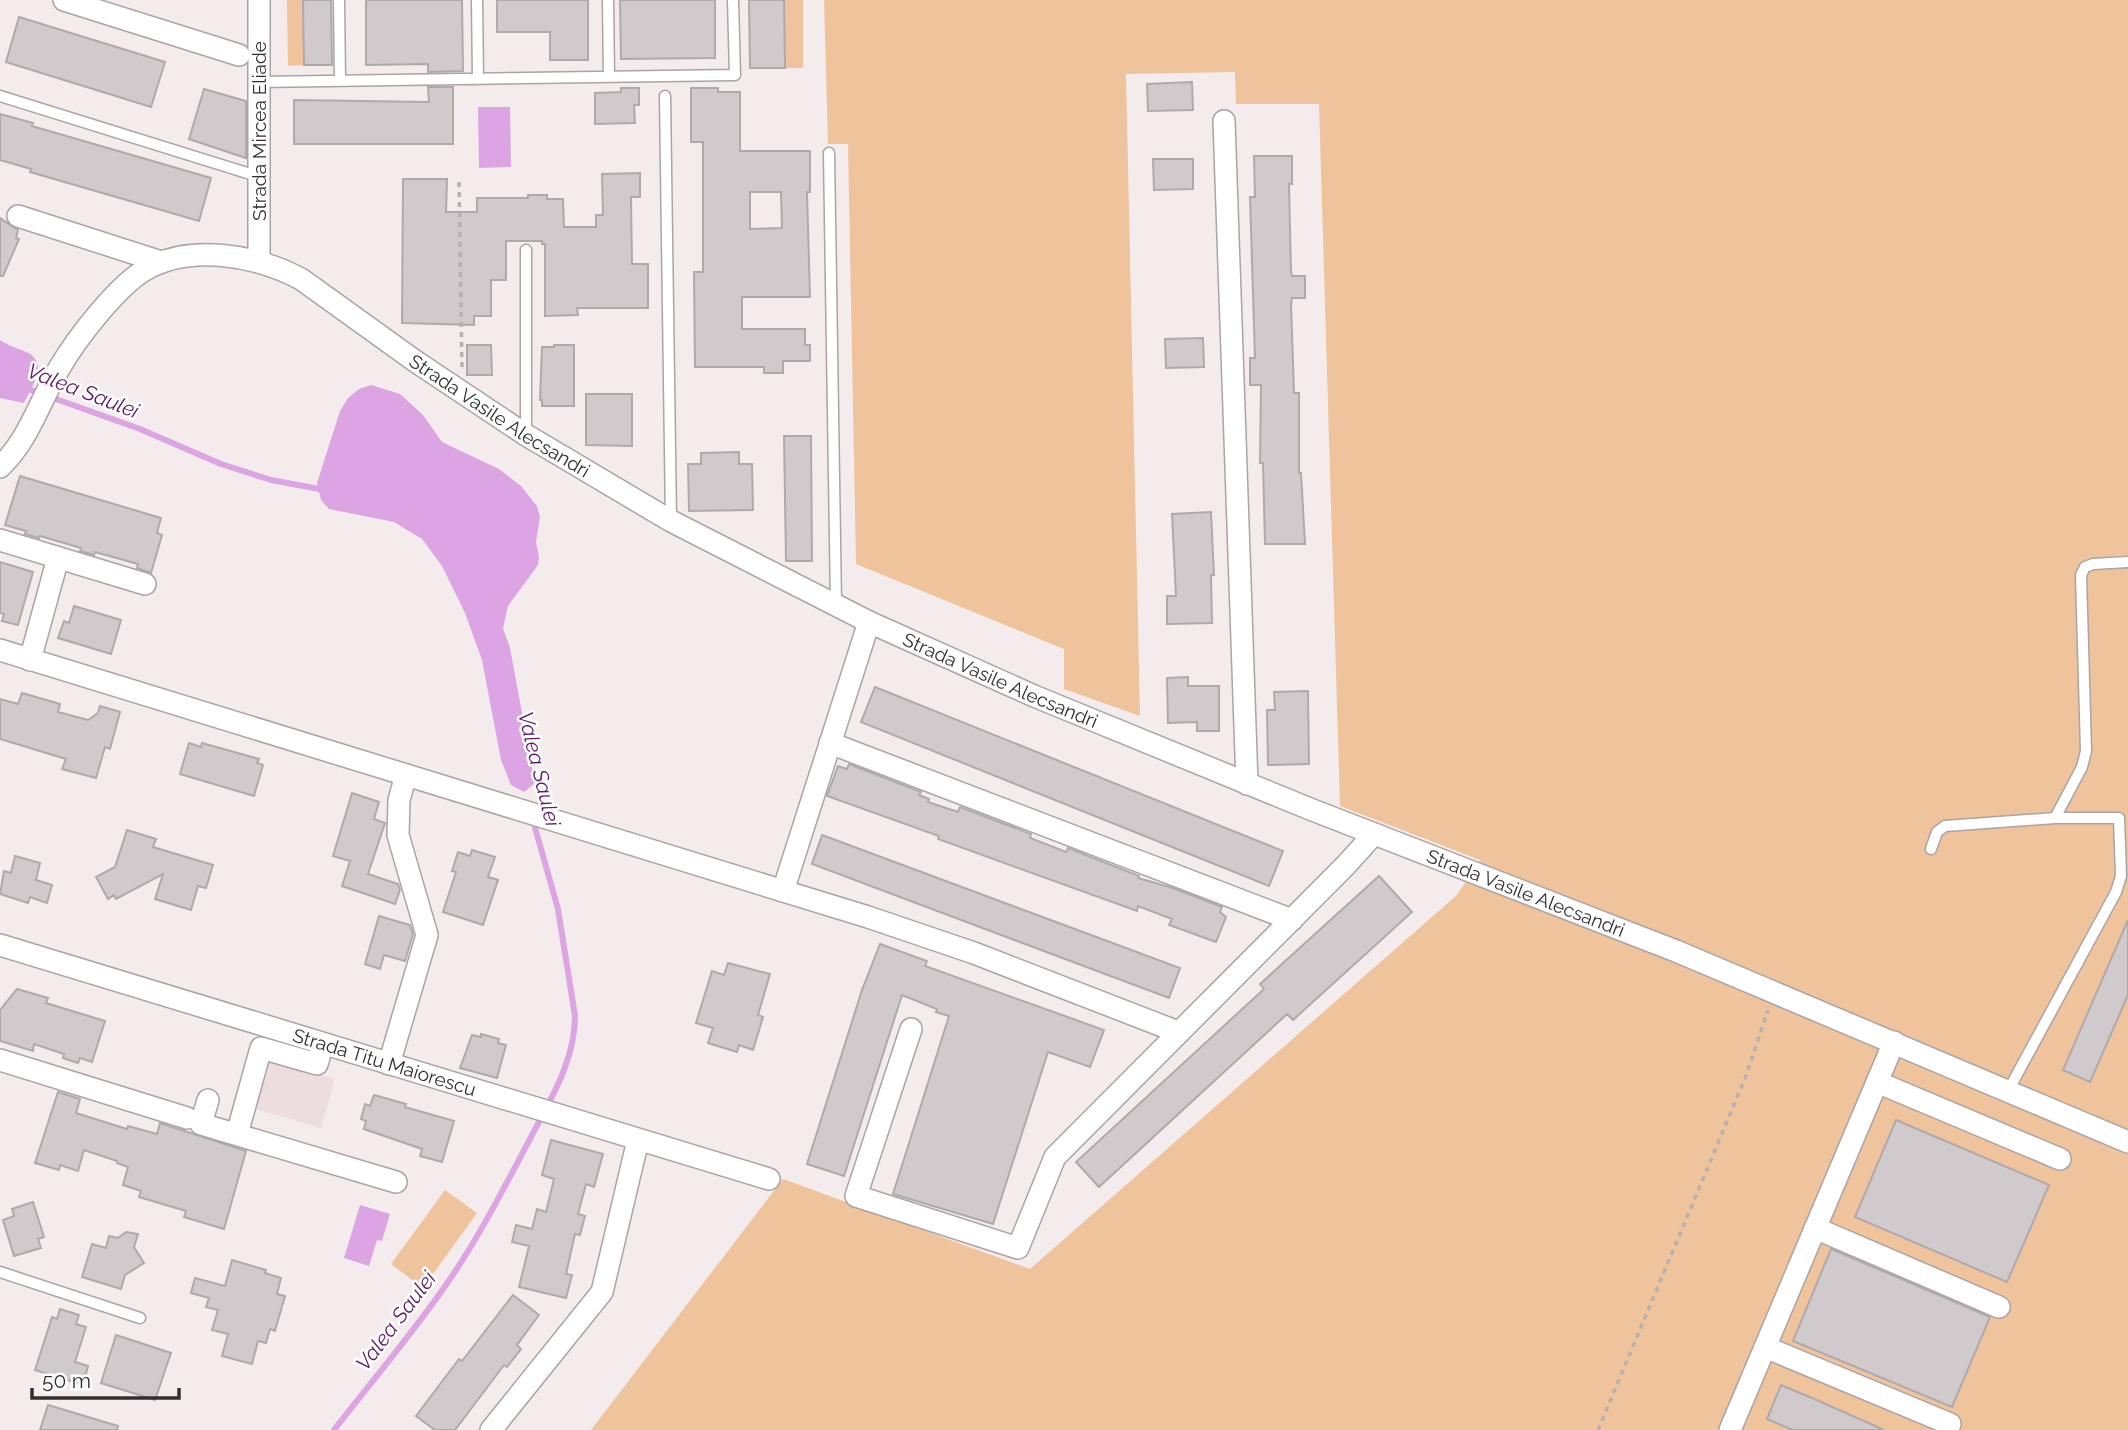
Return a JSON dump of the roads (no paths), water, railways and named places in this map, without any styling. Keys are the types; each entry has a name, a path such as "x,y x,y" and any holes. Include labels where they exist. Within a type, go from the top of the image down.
{"street":[{"path":"64,0 239,55"},
{"name":"Strada Mircea Eliade","path":"259,262 260,0"},
{"path":"1224,121 1247,784"},
{"path":"18,216 161,262"},
{"name":"Strada Vasile Alecsandri","path":"0,467 16,450 67,356 95,319 123,288 142,272 161,262 179,257 205,256 259,262 301,279 526,435 670,521 869,622 1034,696 1247,784 1774,991 2128,1142"},
{"path":"0,540 145,584"},
{"path":"30,660 58,558"},
{"path":"783,891 869,622"},
{"path":"0,650 783,891 974,953 1178,1032"},
{"path":"830,743 1292,919"},
{"path":"389,1064 427,935 398,835 399,800 407,775"},
{"path":"911,1029 856,1196 1018,1248 1055,1157 1374,834"},
{"name":"Strada Titu Maiorescu","path":"0,945 769,1180"},
{"path":"1730,1430 1894,1042"},
{"path":"237,1134 261,1048 317,1064 323,1044"},
{"path":"0,1060 187,1118"},
{"path":"1877,1082 2060,1159"},
{"path":"208,1100 201,1124 396,1182"},
{"path":"491,1430 602,1293 638,1140"},
{"path":"1815,1228 1998,1307"},
{"path":"1765,1347 1950,1424"}],"lane":[{"path":"339,0 340,81"},
{"path":"477,0 478,79"},
{"path":"608,0 609,76"},
{"path":"260,82 734,75 733,0"},
{"path":"0,96 260,177"},
{"path":"665,96 670,521"},
{"path":"829,153 836,606"},
{"path":"526,250 526,435"},
{"path":"2055,818 2082,767 2086,751 2081,575 2085,567 2093,564 2128,562"},
{"path":"1931,849 1937,832 1945,826 2055,818 2123,818 2121,876 2116,892 2008,1091"},
{"path":"0,1272 140,1318"}],"waterway":[{"name":"Valea Saulei","path":"25,388 140,429 221,464 271,480 325,490"},
{"name":"Valea Saulei","path":"334,1430 421,1320 481,1230 553,1095 571,1049 575,1016 558,909 532,817"}]}
